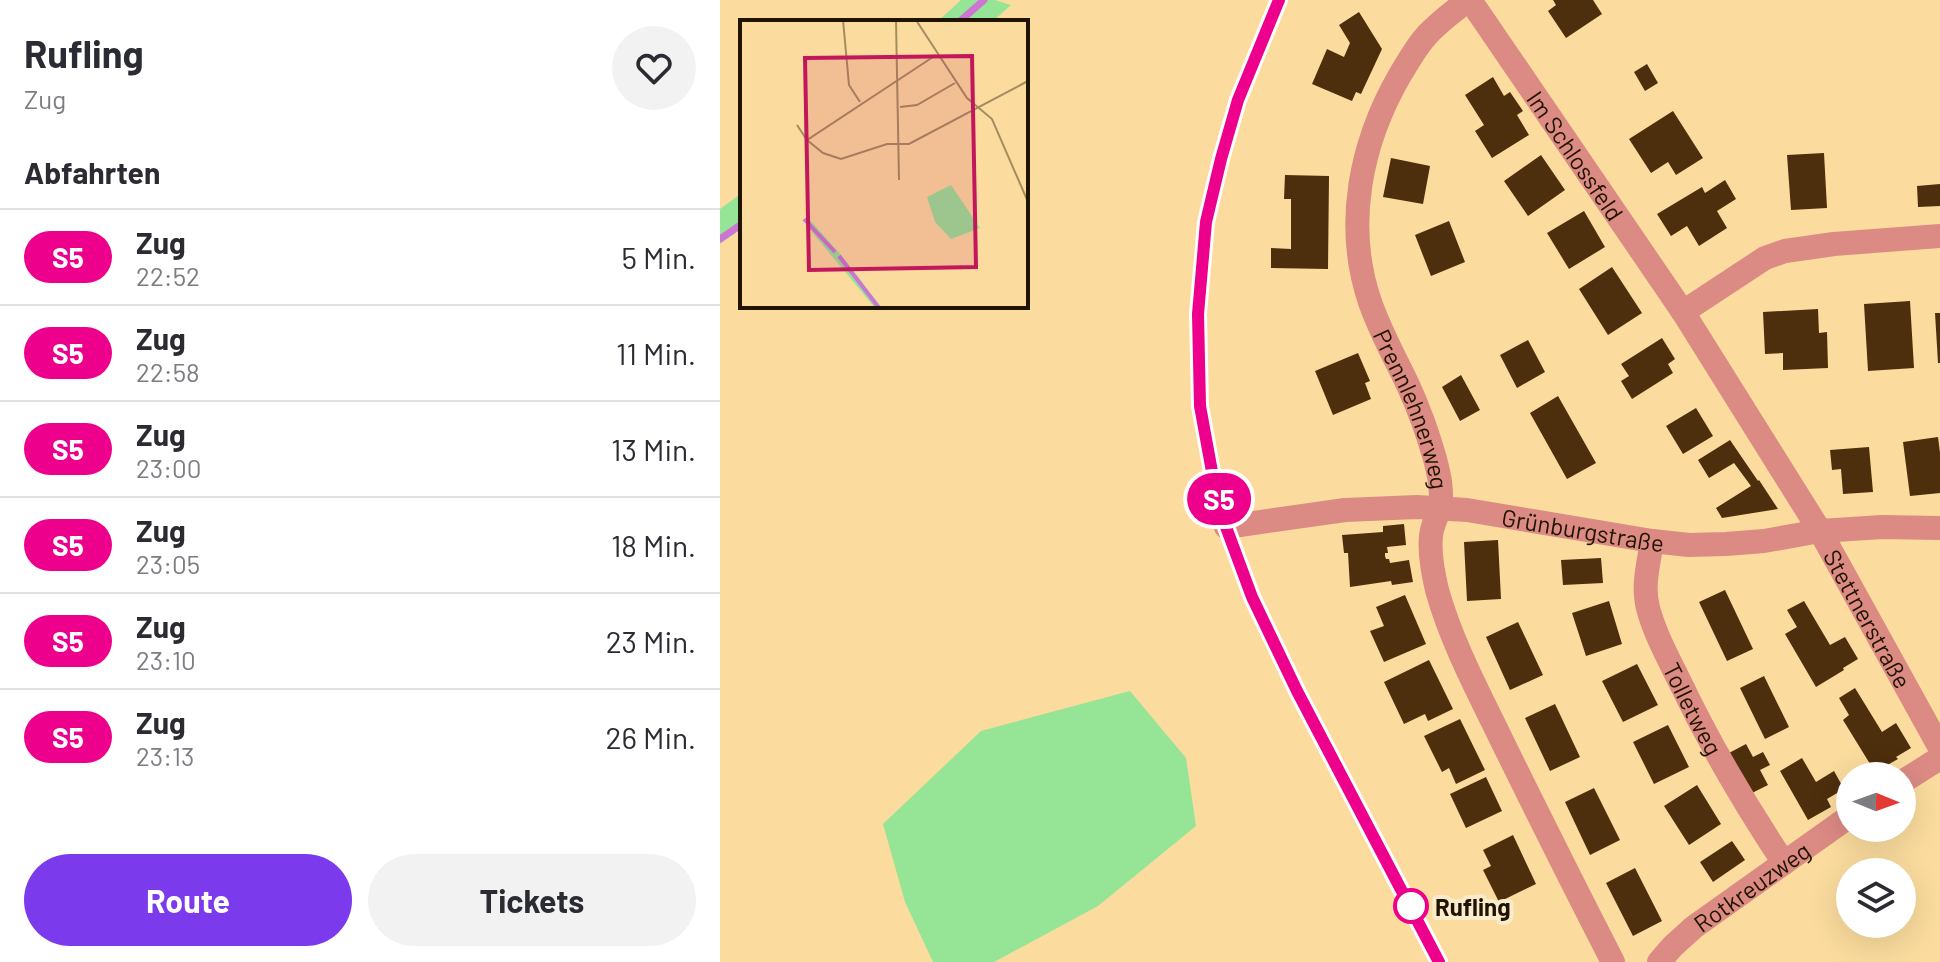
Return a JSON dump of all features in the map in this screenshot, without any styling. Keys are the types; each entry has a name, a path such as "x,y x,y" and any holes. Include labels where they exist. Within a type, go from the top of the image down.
{"street":[{"name":"Im Schlossfeld","path":"1469,0 1683,312 1820,531"},
{"name":"Prennlehnerweg","path":"1469,0 1426,37 1390,92 1361,173 1357,225 1359,254 1379,326 1426,428 1440,483 1439,507 1430,548 1437,589 1450,628 1483,702 1613,962"},
{"path":"1683,312 1765,258 1785,251 1940,236"},
{"name":"Grünburgstraße","path":"1226,527 1345,510 1439,507 1689,545 1764,541 1820,531 1882,527 1940,528"},
{"name":"Stettnerstraße","path":"1820,531 1940,748"},
{"name":"Tolletweg","path":"1652,541 1646,590 1648,608 1661,642 1746,806 1784,863"},
{"path":"1916,773 1940,758"},
{"name":"Rotkreuzweg","path":"1659,962 1694,927 1836,826"}],"green space":[{"path":"961,0 995,0 1011,5 994,20 939,20"},
{"path":"740,194 740,229 720,244 720,209"},
{"path":"1130,691 1186,758 1196,826 1098,906 994,962 933,962 905,902 883,824 981,731"}],"building":[{"path":"1553,0 1593,0 1602,14 1566,38 1548,11 1556,5"},
{"path":"1359,12 1382,49 1361,94 1356,92 1352,101 1312,84 1327,49 1344,57 1350,43 1339,25"},
{"path":"1647,64 1658,83 1645,91 1634,72"},
{"path":"1493,77 1504,96 1510,92 1523,111 1517,115 1529,135 1492,158 1475,131 1484,125 1465,95"},
{"path":"1673,111 1703,158 1676,175 1668,162 1651,173 1629,139"},
{"path":"1824,153 1827,208 1791,210 1787,155"},
{"path":"1541,155 1565,190 1528,216 1504,181"},
{"path":"1391,158 1430,166 1423,204 1383,197"},
{"path":"1285,175 1329,176 1328,269 1271,268 1271,248 1291,249 1291,199 1284,199"},
{"path":"1725,180 1736,199 1717,211 1727,228 1699,246 1687,226 1671,236 1657,214 1702,187 1705,193"},
{"path":"1940,184 1940,206 1918,207 1917,186"},
{"path":"1584,211 1605,247 1569,269 1547,233"},
{"path":"1449,221 1465,262 1431,276 1415,235"},
{"path":"1612,267 1642,313 1608,335 1579,289"},
{"path":"1910,301 1914,368 1868,371 1864,304"},
{"path":"1818,309 1819,333 1827,332 1828,368 1783,370 1783,353 1765,354 1763,312"},
{"path":"1935,313 1940,313 1940,363 1938,363"},
{"path":"1662,338 1675,359 1668,364 1673,373 1632,399 1621,381 1629,376 1621,364"},
{"path":"1528,340 1545,372 1517,388 1500,355"},
{"path":"1358,353 1370,381 1365,383 1371,399 1333,415 1315,371"},
{"path":"1461,375 1480,410 1460,421 1442,387"},
{"path":"1558,396 1596,463 1567,479 1530,413"},
{"path":"1696,408 1713,436 1683,454 1666,426"},
{"path":"1938,437 1940,493 1910,496 1903,442"},
{"path":"1730,440 1778,509 1722,518 1716,508 1751,486 1734,463 1709,478 1698,460"},
{"path":"1869,447 1873,492 1843,494 1841,469 1832,470 1830,450"},
{"path":"1404,524 1406,545 1387,547 1385,556 1390,563 1409,560 1413,582 1392,585 1391,581 1350,587 1348,553 1344,553 1342,535 1383,532 1383,526"},
{"path":"1498,540 1501,599 1467,601 1464,542"},
{"path":"1601,558 1603,583 1563,585 1561,560"},
{"path":"1725,590 1753,649 1727,661 1699,602"},
{"path":"1405,595 1426,644 1384,662 1370,631 1384,626 1376,607"},
{"path":"1609,601 1622,644 1586,656 1572,613"},
{"path":"1804,601 1830,645 1845,637 1858,659 1816,687 1785,634 1797,627 1787,610"},
{"path":"1518,622 1543,675 1510,690 1486,637"},
{"path":"1429,660 1453,709 1428,721 1425,714 1404,724 1384,682"},
{"path":"1637,664 1658,705 1623,722 1602,681"},
{"path":"1764,676 1789,727 1765,739 1740,688"},
{"path":"1855,688 1882,732 1896,723 1911,748 1893,762 1869,762 1843,720 1849,715 1839,698"},
{"path":"1555,704 1580,757 1550,771 1525,718"},
{"path":"1460,719 1485,770 1456,784 1449,768 1442,772 1424,736"},
{"path":"1668,725 1689,767 1654,784 1633,742"},
{"path":"1746,744 1753,757 1763,752 1770,765 1760,770 1768,785 1750,794 1729,753"},
{"path":"1802,758 1816,782 1834,771 1836,794 1827,799 1831,807 1808,820 1780,771"},
{"path":"1486,777 1502,811 1466,828 1450,794"},
{"path":"1697,785 1721,824 1689,845 1664,806"},
{"path":"1594,788 1620,840 1590,855 1565,802"},
{"path":"1513,835 1536,884 1499,902 1483,870 1491,866 1483,850"},
{"path":"1732,841 1745,860 1713,882 1700,862"},
{"path":"1635,868 1662,921 1633,936 1606,883"}],"waterway":[{"path":"961,20 984,0"},
{"path":"720,239 740,225"}],"railway":[{"path":"1279,0 1238,100 1206,222 1198,314 1200,406 1226,527 1252,597 1297,691 1439,962"}],"train":[{"name":"S5","path":"1279,0 1238,100 1206,222 1198,314 1200,406 1226,527 1252,597 1297,691 1439,962"}],"place":[{"name":"Rufling","path":"1411,906"}]}
